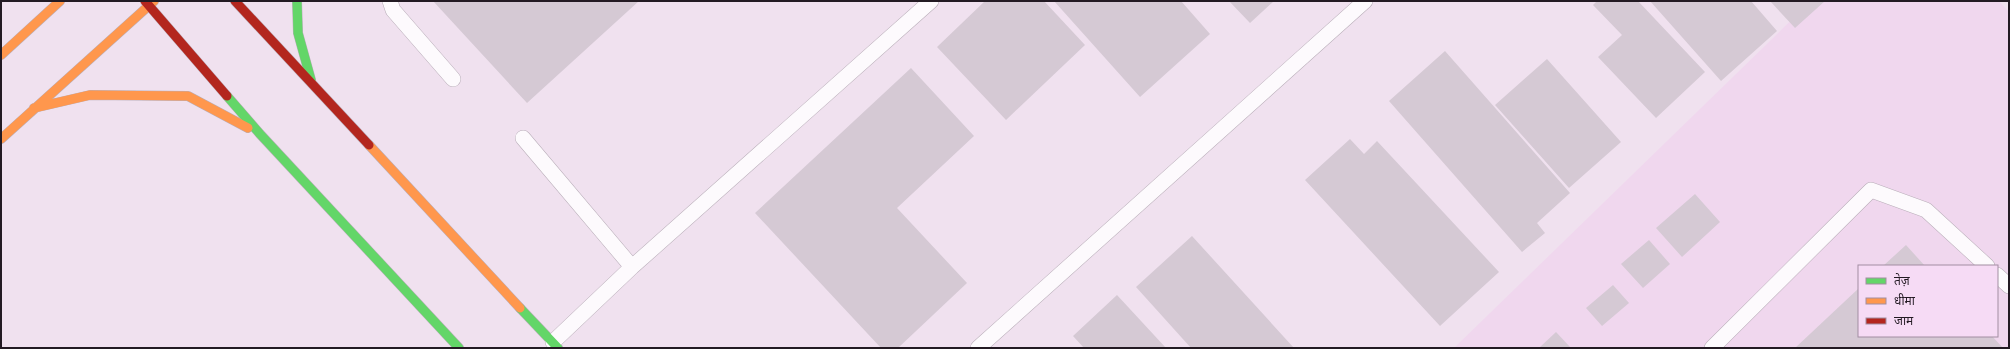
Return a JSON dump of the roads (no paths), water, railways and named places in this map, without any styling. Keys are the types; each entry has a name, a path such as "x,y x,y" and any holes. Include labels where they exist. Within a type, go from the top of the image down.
{"street":[{"path":"1,55 60,1"},
{"path":"235,1 556,345"},
{"path":"296,1 298,33 312,84"},
{"path":"1,139 150,3 260,134 459,348"},
{"path":"34,108 90,95 188,96 260,134"}],"lane":[{"path":"390,1 393,10 453,79"},
{"path":"556,345 632,267 931,1"},
{"path":"978,348 1365,1"},
{"path":"523,138 632,267"},
{"path":"1712,348 1871,190 1926,210 1986,265"},
{"path":"1998,276 2009,286"}]}
